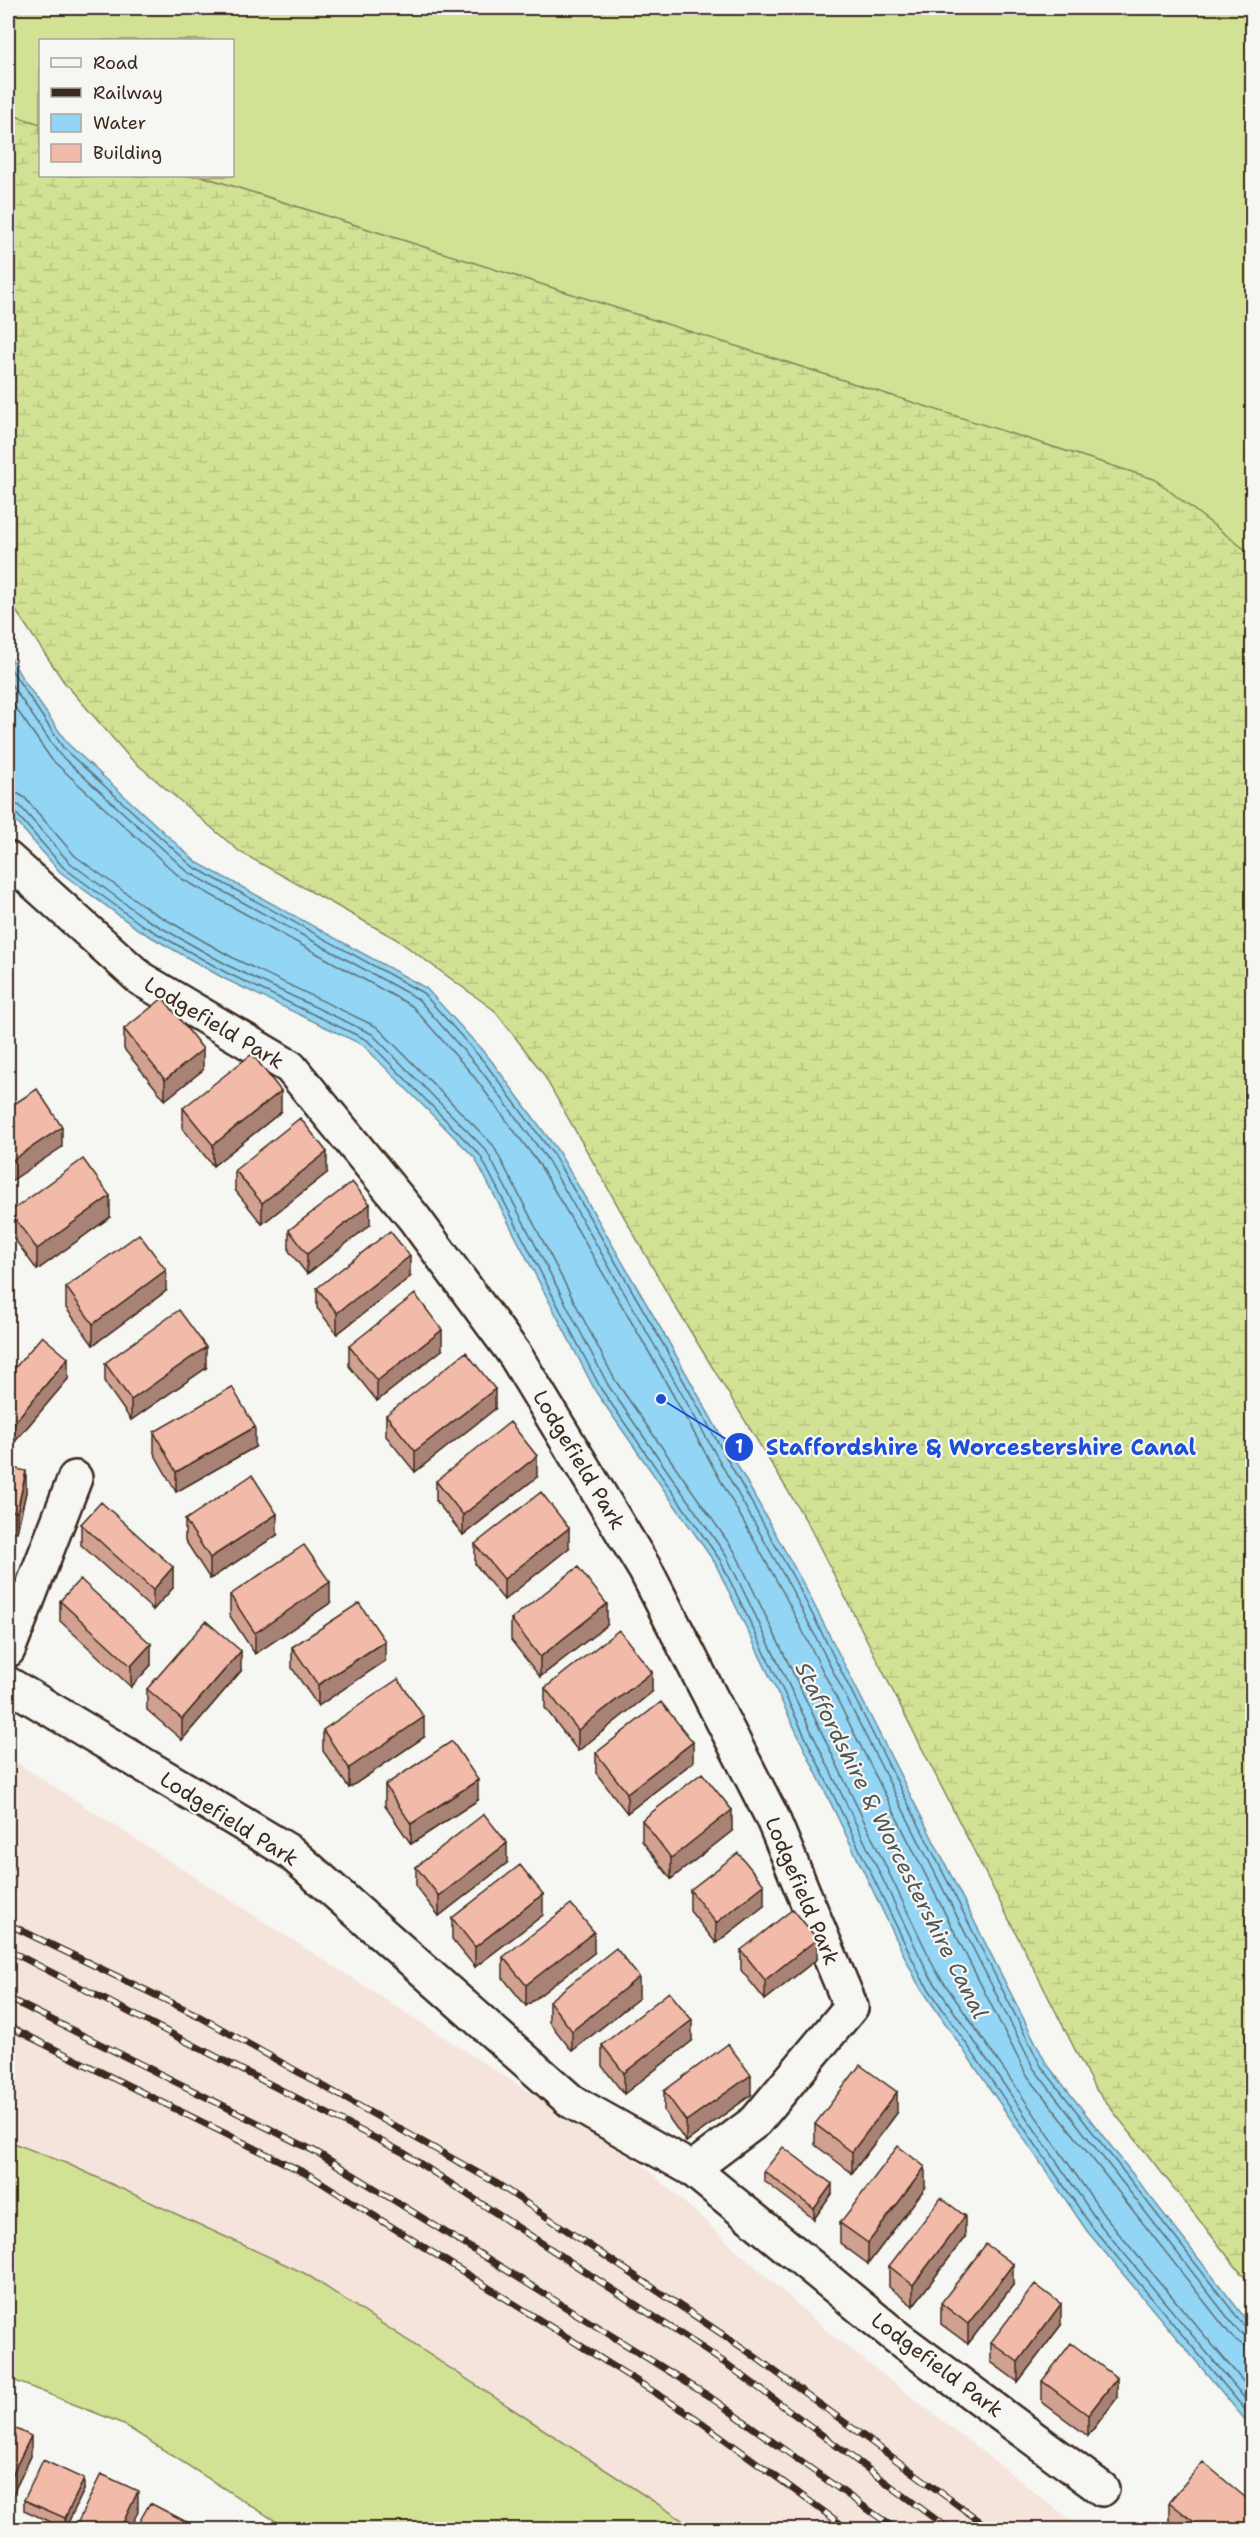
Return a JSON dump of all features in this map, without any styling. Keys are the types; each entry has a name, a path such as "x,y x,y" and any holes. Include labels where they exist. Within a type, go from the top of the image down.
{"street":[{"name":"Lodgefield Park","path":"8,859 141,979 290,1067 414,1218 515,1355 646,1571 772,1817 851,2007 756,2121 692,2169"},
{"path":"8,1650 75,1479"},
{"name":"Lodgefield Park","path":"8,1684 290,1852 571,2101 692,2169 898,2338 1102,2489"}],"shaded area":[{"path":"8,1757 644,2166 829,2333 1082,2529 696,2529 306,2274 68,2164 8,2141"}],"green space":[{"path":"8,8 1252,8 1252,555 1153,479 204,177 234,177 234,39 39,39 39,124 8,114"},
{"path":"8,114 39,124 39,177 204,177 1154,479 1252,555 1252,2287 1094,2087 807,1522 670,1298 542,1072 494,1010 396,939 240,852 130,758 64,682 8,599"},
{"path":"8,2141 68,2164 306,2274 696,2529 288,2529 121,2423 8,2378"}],"water":[{"path":"8,653 22,678 68,744 196,862 426,988 490,1059 558,1151 668,1341 803,1583 1046,2063 1252,2327 1252,2428 1087,2231 917,1982 715,1563 596,1392 475,1158 363,1045 225,979 139,930 60,872 8,812"}],"building":[{"path":"163,998 203,1049 165,1080 124,1029"},
{"path":"252,1054 281,1091 213,1145 183,1108"},
{"path":"37,1089 62,1127 8,1163 8,1108"},
{"path":"300,1118 327,1152 262,1203 235,1170"},
{"path":"83,1159 110,1196 37,1249 10,1212"},
{"path":"352,1182 370,1204 307,1254 289,1230"},
{"path":"390,1231 410,1256 337,1313 317,1288"},
{"path":"139,1234 166,1270 93,1324 66,1287"},
{"path":"415,1294 442,1330 377,1381 349,1346"},
{"path":"179,1310 206,1347 131,1400 105,1363"},
{"path":"42,1336 68,1358 13,1424 8,1419 8,1376"},
{"path":"466,1352 495,1389 415,1451 386,1415"},
{"path":"232,1387 255,1427 176,1472 154,1432"},
{"path":"510,1422 537,1456 463,1515 436,1481"},
{"path":"8,1467 26,1471 17,1512 8,1510"},
{"path":"252,1475 277,1514 210,1558 185,1520"},
{"path":"541,1492 569,1528 504,1579 475,1544"},
{"path":"101,1502 173,1567 153,1590 81,1524"},
{"path":"304,1545 330,1582 255,1633 230,1595"},
{"path":"578,1567 607,1604 540,1657 511,1619"},
{"path":"80,1579 151,1644 131,1666 60,1601"},
{"path":"359,1603 385,1641 318,1685 292,1647"},
{"path":"206,1621 241,1651 182,1719 147,1689"},
{"path":"619,1630 652,1672 578,1730 545,1688"},
{"path":"398,1679 424,1717 349,1768 323,1730"},
{"path":"661,1702 693,1742 627,1793 596,1753"},
{"path":"452,1741 478,1780 411,1824 385,1785"},
{"path":"702,1773 732,1810 671,1858 642,1820"},
{"path":"484,1814 507,1843 439,1896 416,1867"},
{"path":"738,1853 764,1885 716,1923 690,1890"},
{"path":"520,1865 543,1894 475,1947 452,1918"},
{"path":"571,1904 594,1932 526,1985 503,1957"},
{"path":"793,1909 817,1939 765,1980 741,1950"},
{"path":"616,1948 639,1977 572,2031 549,2001"},
{"path":"669,1992 692,2020 624,2073 602,2045"},
{"path":"728,2044 751,2075 686,2121 664,2091"},
{"path":"860,2065 897,2092 852,2152 815,2124"},
{"path":"898,2146 925,2167 868,2243 840,2223"},
{"path":"783,2147 832,2184 814,2209 764,2171"},
{"path":"941,2198 965,2216 913,2285 889,2266"},
{"path":"986,2244 1013,2264 968,2324 941,2303"},
{"path":"1035,2284 1061,2304 1018,2362 991,2342"},
{"path":"1071,2343 1117,2378 1088,2415 1042,2381"},
{"path":"8,2425 31,2436 8,2483"},
{"path":"43,2460 84,2479 65,2518 24,2500"},
{"path":"1203,2462 1252,2503 1252,2529 1203,2529 1169,2502"},
{"path":"101,2474 138,2491 120,2529 75,2528"},
{"path":"150,2503 200,2529 135,2529"}],"railway":[{"path":"8,1924 195,2014 496,2183 743,2348 992,2530"},
{"path":"8,1950 404,2153 728,2365 950,2530"},
{"path":"8,1998 318,2153 710,2397 897,2530"},
{"path":"8,2026 311,2176 697,2419 849,2530"}],"place":[{"name":"Staffordshire & Worcestershire Canal","path":"661,1399"}]}
